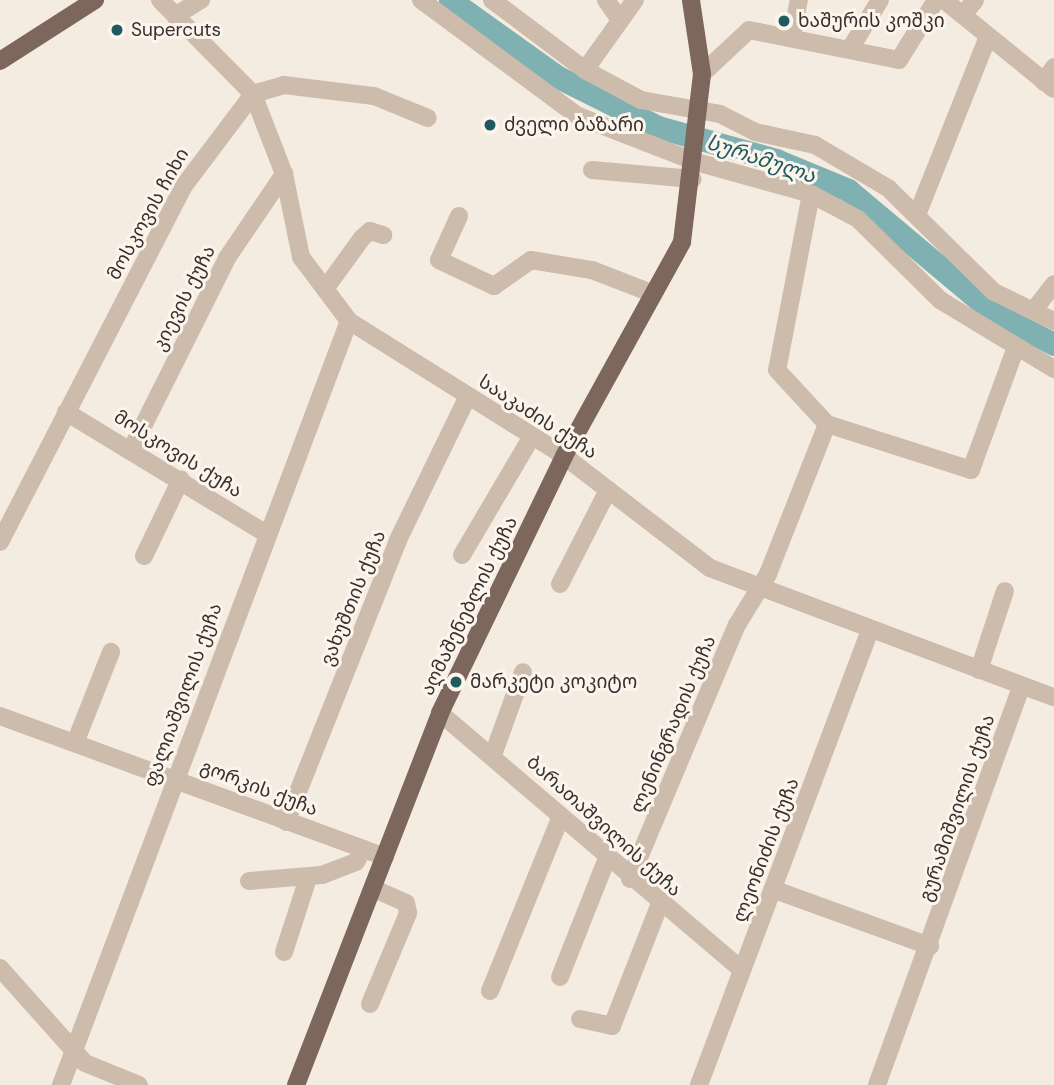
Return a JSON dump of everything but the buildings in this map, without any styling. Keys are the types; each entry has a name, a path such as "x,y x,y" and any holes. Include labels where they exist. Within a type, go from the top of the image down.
{"main road":[{"path":"0,61 95,0"},
{"path":"691,0 702,75 699,113"},
{"name":"აღმაშენებლის ქუჩა","path":"296,1085 440,713 564,456 682,242 695,166 699,113"}],"street":[{"name":"სააკაძის ქუჩა","path":"160,0 253,93 284,174 301,257 349,321 564,456 710,568 1054,696"},
{"path":"175,16 201,0"},
{"path":"421,0 578,116 695,166 811,194 858,219 940,300 1054,369"},
{"path":"492,0 585,70 641,100 699,113 755,132 815,145 888,188 994,292 1054,321"},
{"path":"606,0 620,20"},
{"path":"585,70 635,0"},
{"path":"792,35 799,0"},
{"path":"850,49 880,0"},
{"path":"702,75 745,30 792,35 899,60 936,0"},
{"path":"944,0 1049,85 1054,67"},
{"path":"963,16 975,0"},
{"path":"917,215 988,37"},
{"path":"253,93 284,85 374,96 428,118"},
{"name":"მოსკოვის ჩიხი","path":"0,542 183,187 253,93"},
{"path":"592,170 695,166"},
{"name":"კიევის ქუჩა","path":"132,448 227,258 284,174"},
{"path":"811,194 777,370 827,424 971,470 1016,347"},
{"path":"459,216 439,260 485,282 501,285 531,260 592,270 654,294"},
{"path":"325,289 362,238 370,231 383,235"},
{"path":"1033,311 1054,284"},
{"name":"ფალიაშვილის ქუჩა","path":"61,1085 265,533 349,321"},
{"name":"ვახუშთის ქუჩა","path":"286,822 398,540 468,396"},
{"name":"მოსკოვის ქუჩა","path":"66,412 132,448 265,533"},
{"name":"ლენინგრადის ქუჩა","path":"630,879 827,424"},
{"path":"462,555 533,436"},
{"path":"144,556 181,479"},
{"path":"560,584 608,490"},
{"path":"979,670 1005,591"},
{"name":"ლეონიძის ქუჩა","path":"699,1085 740,968 775,890 870,629"},
{"path":"75,743 111,652"},
{"path":"493,755 523,672"},
{"name":"გურამიშვილის ქუჩა","path":"877,1085 930,946 1022,685"},
{"name":"ბარათაშვილის ქუჩა","path":"440,713 493,755 659,906 740,968"},
{"name":"გორკის ქუჩა","path":"0,716 175,778 384,857"},
{"path":"491,991 561,816"},
{"path":"249,881 308,878 356,862 363,849"},
{"path":"560,977 607,858"},
{"path":"284,952 308,878"},
{"path":"370,1004 408,913 406,903 373,888"},
{"path":"775,890 930,946"},
{"path":"580,1018 611,1026 659,906"},
{"path":"0,968 85,1063 139,1085"}],"waterway":[{"name":"სურამულა","path":"450,0 556,76 658,127 776,160 848,190 997,315 1054,344"}],"place":[{"name":"ხაშურის კოშკი","path":"784,21"},
{"name":"Supercuts","path":"117,30"},
{"name":"ძველი ბაზარი","path":"490,125"},
{"name":"მარკეტი კოკიტო","path":"456,682"}]}
